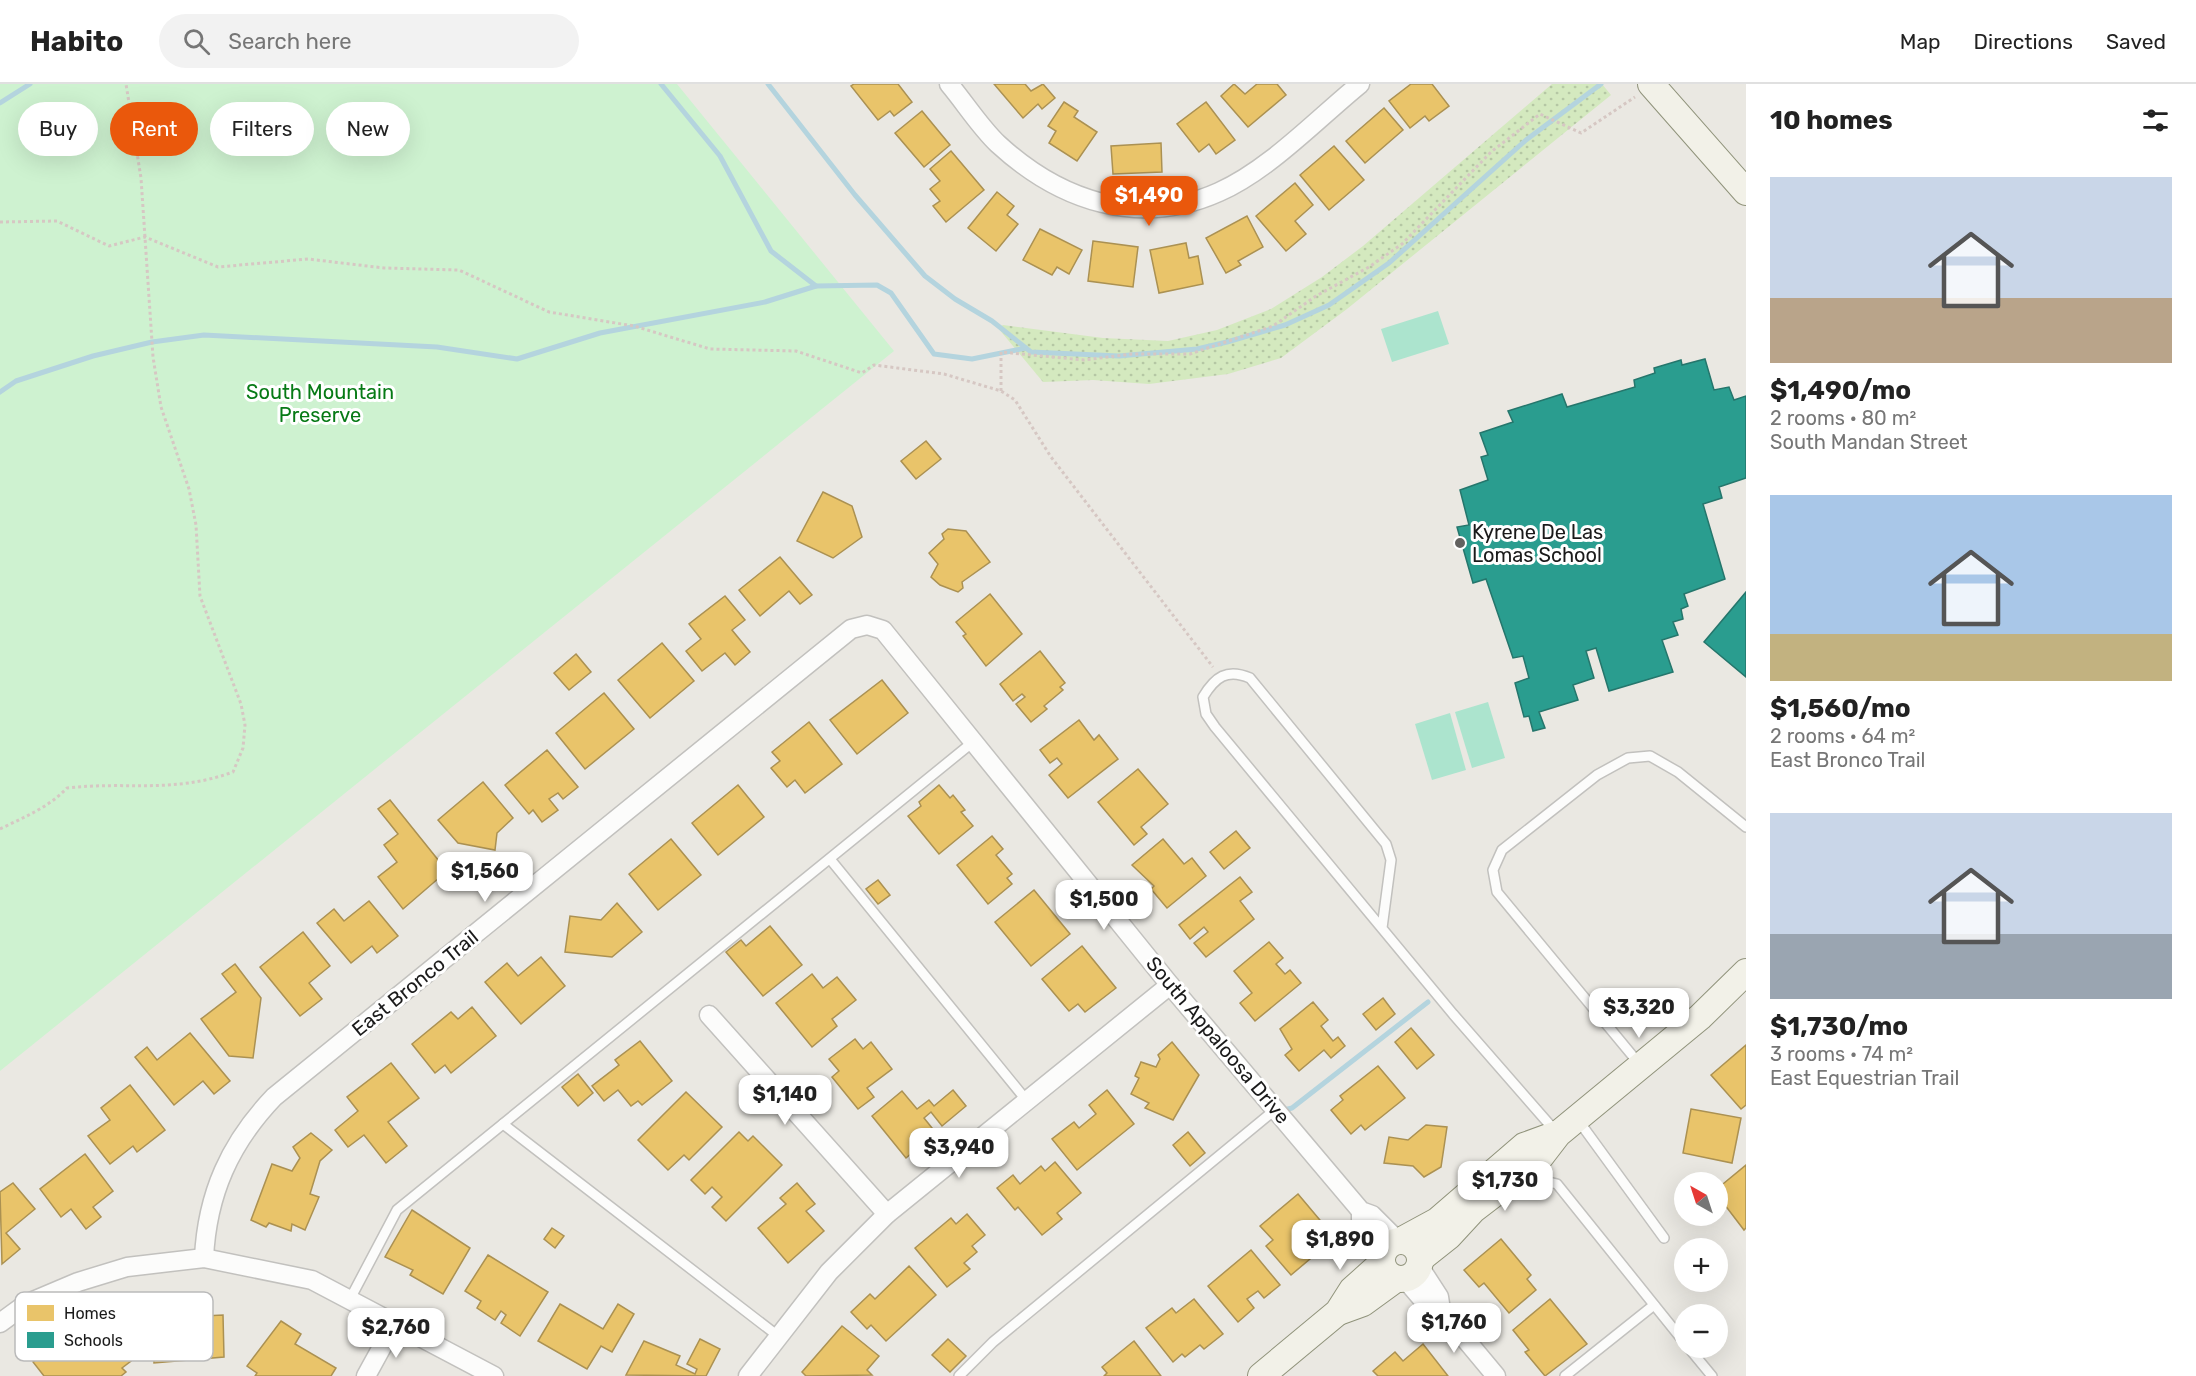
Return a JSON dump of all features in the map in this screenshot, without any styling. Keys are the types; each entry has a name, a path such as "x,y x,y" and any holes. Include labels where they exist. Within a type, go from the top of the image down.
{"street":[{"path":"949,84 997,143 1047,182 1098,204 1157,210 1219,192 1263,165 1360,84"},
{"path":"1652,84 1746,192"},
{"name":"South Appaloosa Drive","path":"867,625 882,630 1170,985 1277,1109 1360,1211 1372,1215 1428,1306 1440,1310 1496,1376"},
{"name":"East Bronco Trail","path":"204,1258 212,1200 221,1172 254,1118 274,1097 851,628 867,625"},
{"path":"1261,1376 1338,1312 1352,1290 1400,1260 1449,1236 1473,1210 1538,1160 1567,1126 1700,1017 1746,972"},
{"path":"748,1376 829,1272 887,1214 1170,985"},
{"path":"710,1015 887,1214"},
{"path":"1400,1260 1437,1221 1524,1146 1567,1126"},
{"path":"54,1292 127,1267 204,1258 312,1280 494,1376"},
{"path":"0,1323 15,1312"},
{"path":"366,1376 394,1325"}],"lane":[{"path":"1382,928 1391,860 1386,844 1250,678 1229,673 1219,676 1203,697 1206,714 1382,928 1567,1126 1664,1238"},
{"path":"349,1301 397,1210 973,742"},
{"path":"1641,1065 1497,892 1493,870 1497,860 1502,850 1597,775 1628,758 1650,756 1678,772 1746,827"},
{"path":"830,859 1027,1101"},
{"path":"959,1376 993,1342 1277,1109"},
{"path":"503,1124 778,1336"},
{"path":"1520,1175 1557,1184 1674,1330"},
{"path":"1565,1376 1654,1305"},
{"path":"1697,1358 1712,1376"}],"path":[{"path":"0,829 56,800 67,788 97,784 158,787 205,782 233,772 243,748 245,725 241,704 200,596 196,525 189,489 161,406 153,357 141,178 126,84"},
{"path":"1001,391 1001,352 1084,360 1132,354 1190,354 1273,326 1316,296 1369,267 1402,244 1491,152 1540,114 1581,133 1652,84"},
{"path":"0,222 57,221 109,246 145,237 218,267 308,259 384,268 459,270 549,312 634,326 710,349 796,351 862,373 874,365 944,374 1001,391 1015,400 1051,457 1219,676"}],"green space":[{"name":"South Mountain Preserve","path":"0,84 677,84 894,351 0,1071"},
{"path":"1552,84 1602,84 1611,95 1347,309 1281,358 1228,374 1149,384 1093,380 1043,382 998,328 1003,325 1103,338 1168,341 1217,330 1271,309 1322,277 1363,246"},
{"path":"1438,311 1449,344 1392,362 1381,329"},
{"path":"1488,702 1505,758 1472,768 1455,712"},
{"path":"1450,713 1466,770 1432,780 1415,724"}],"building: Homes":[{"path":"854,84 898,84 912,102 894,116 890,111 878,120 851,86"},
{"path":"994,84 1025,84 1031,91 1043,84 1055,98 1042,109 1038,104 1023,118"},
{"path":"1234,84 1245,94 1257,84 1277,84 1286,95 1248,127 1221,96"},
{"path":"1411,84 1432,84 1449,106 1429,121 1425,116 1410,128 1389,101"},
{"path":"1064,102 1078,111 1074,117 1097,132 1077,161 1049,143 1056,131 1048,126"},
{"path":"1206,102 1235,140 1216,154 1209,144 1199,152 1177,124"},
{"path":"1384,108 1403,130 1365,163 1346,141"},
{"path":"922,111 950,145 924,167 895,133"},
{"path":"1161,143 1162,172 1113,174 1111,146"},
{"path":"1334,146 1364,180 1329,210 1300,175"},
{"path":"951,151 984,190 946,222 933,206 940,201 930,189 940,181 930,169"},
{"path":"1295,183 1313,205 1295,221 1306,234 1286,251 1256,216"},
{"path":"997,192 1014,206 1007,215 1018,224 996,251 968,228"},
{"path":"1247,216 1263,247 1238,261 1241,265 1226,273 1206,238"},
{"path":"1040,229 1082,250 1069,274 1057,267 1052,275 1023,260"},
{"path":"1093,241 1138,247 1133,287 1088,281"},
{"path":"1186,243 1189,258 1198,256 1203,284 1159,293 1150,250"},
{"path":"926,441 941,459 916,479 901,461"},
{"path":"823,492 852,506 862,537 833,558 797,541"},
{"path":"948,529 966,531 990,562 962,582 963,588 958,592 940,585 931,577 938,564 929,553 944,539 942,534"},
{"path":"780,557 812,595 800,604 789,591 760,616 739,590"},
{"path":"990,594 1022,634 986,666 963,636 966,634 956,622"},
{"path":"725,596 745,620 732,630 750,652 735,665 725,653 702,671 686,651 701,639 689,624"},
{"path":"662,643 694,681 650,718 618,680"},
{"path":"1040,651 1065,683 1060,687 1063,690 1044,706 1047,709 1031,722 1016,704 1025,697 1022,694 1013,701 1000,684"},
{"path":"576,654 591,672 569,690 554,673"},
{"path":"882,680 908,713 857,754 830,720"},
{"path":"604,693 634,729 585,769 556,733"},
{"path":"1079,720 1094,740 1099,735 1118,759 1068,798 1049,775 1062,764 1057,758 1050,763 1040,750"},
{"path":"809,722 842,764 805,793 795,780 787,787 771,768 780,761 772,752"},
{"path":"547,750 578,787 563,799 558,793 549,799 558,810 542,822 533,810 529,814 505,785"},
{"path":"1138,769 1168,804 1141,827 1147,834 1134,845 1098,802"},
{"path":"483,782 513,818 497,833 495,850 458,843 438,820"},
{"path":"738,785 764,817 718,855 692,823"},
{"path":"939,785 950,798 953,795 965,810 961,812 973,826 939,854 908,816 921,806 919,802"},
{"path":"390,800 447,871 403,909 378,877 397,862 384,845 398,834 378,809"},
{"path":"1236,831 1250,848 1224,869 1210,852"},
{"path":"992,836 1003,849 996,855 1012,874 1007,878 1012,884 988,904 957,865"},
{"path":"671,839 701,875 658,910 629,874"},
{"path":"1163,839 1184,864 1192,858 1206,876 1167,908 1151,889 1154,886 1132,865"},
{"path":"1240,877 1252,892 1240,901 1254,919 1206,957 1194,943 1208,932 1204,927 1190,939 1179,925"},
{"path":"878,880 890,895 878,904 866,889"},
{"path":"1034,890 1070,934 1031,966 995,922"},
{"path":"369,901 398,936 377,953 372,946 351,963 317,923 334,909 344,921"},
{"path":"617,903 642,932 612,957 565,952 570,916 601,920"},
{"path":"770,926 802,965 763,996 726,952 741,940 746,946"},
{"path":"303,932 330,966 309,983 322,999 300,1016 260,967"},
{"path":"1269,942 1283,958 1276,964 1285,974 1290,970 1301,983 1255,1021 1240,1003 1252,993 1234,971"},
{"path":"1082,946 1116,988 1085,1012 1078,1004 1069,1011 1042,979"},
{"path":"541,957 565,986 521,1024 485,982 507,963 518,976"},
{"path":"235,964 261,998 253,1058 229,1056 201,1019 236,992 222,974"},
{"path":"812,974 823,988 837,977 856,1000 832,1019 837,1026 812,1047 776,1003"},
{"path":"1383,998 1395,1014 1376,1030 1363,1014"},
{"path":"1313,1002 1328,1020 1321,1026 1333,1041 1338,1037 1345,1046 1331,1058 1324,1050 1299,1071 1285,1055 1292,1049 1280,1029"},
{"path":"472,1007 496,1036 451,1073 445,1065 435,1073 412,1044 451,1012 458,1019"},
{"path":"1411,1028 1434,1055 1417,1069 1395,1042"},
{"path":"190,1033 230,1081 214,1094 203,1081 174,1105 135,1057 147,1047 157,1060"},
{"path":"855,1039 863,1049 871,1042 892,1069 867,1088 874,1097 858,1109 832,1077 839,1071 829,1059"},
{"path":"640,1041 672,1081 642,1105 638,1101 631,1106 618,1090 604,1101 592,1086 619,1065 615,1060"},
{"path":"1172,1042 1199,1075 1173,1120 1145,1108 1149,1103 1131,1094 1139,1078 1135,1076 1141,1062 1156,1067 1160,1059 1158,1055"},
{"path":"1746,1045 1746,1105 1741,1109 1711,1075"},
{"path":"391,1063 419,1098 388,1122 407,1146 386,1163 364,1135 348,1147 335,1130 358,1111 347,1097"},
{"path":"1378,1066 1405,1098 1365,1130 1361,1125 1351,1134 1331,1110 1343,1100 1340,1096"},
{"path":"578,1074 593,1093 578,1106 562,1087"},
{"path":"130,1085 165,1130 137,1152 133,1146 110,1164 88,1136 110,1120 101,1108"},
{"path":"953,1090 966,1106 942,1126 931,1112 924,1118 936,1133 906,1158 872,1116 902,1091 917,1109 929,1100 934,1106"},
{"path":"1107,1090 1134,1124 1077,1170 1052,1139 1074,1122 1079,1128 1096,1114 1089,1105"},
{"path":"686,1092 722,1127 689,1160 684,1155 668,1170 638,1140"},
{"path":"1691,1109 1741,1118 1732,1163 1683,1153"},
{"path":"1426,1125 1447,1127 1441,1167 1424,1177 1413,1166 1384,1163 1389,1137 1408,1140"},
{"path":"739,1132 748,1141 753,1136 782,1165 726,1221 712,1207 722,1197 712,1187 705,1194 691,1180"},
{"path":"1188,1132 1205,1153 1190,1166 1173,1145"},
{"path":"311,1133 332,1150 320,1161 310,1194 319,1197 305,1230 292,1224 291,1231 269,1223 266,1227 251,1220 272,1164 292,1171 300,1158 293,1147"},
{"path":"85,1154 113,1191 93,1207 101,1217 86,1229 71,1209 61,1217 40,1189"},
{"path":"1055,1162 1081,1193 1057,1213 1062,1219 1042,1235 1018,1207 1015,1210 997,1188 1013,1175 1020,1184 1041,1166 1045,1171"},
{"path":"1746,1165 1746,1228 1744,1230 1728,1209 1728,1180"},
{"path":"13,1183 35,1209 6,1233 20,1249 2,1264 0,1192"},
{"path":"797,1183 815,1204 806,1211 824,1231 788,1263 758,1228 786,1204 780,1198"},
{"path":"1298,1194 1335,1238 1291,1275 1266,1246 1273,1240 1260,1226"},
{"path":"412,1210 470,1248 443,1294 410,1275 413,1270 385,1257"},
{"path":"967,1214 985,1235 972,1246 977,1252 964,1263 970,1269 947,1287 915,1248 951,1218 956,1224"},
{"path":"552,1228 564,1236 555,1248 544,1239"},
{"path":"1501,1239 1531,1275 1527,1279 1536,1290 1509,1313 1484,1283 1479,1287 1464,1270"},
{"path":"1251,1250 1280,1285 1264,1298 1258,1291 1247,1299 1254,1308 1238,1322 1208,1286"},
{"path":"488,1255 548,1292 520,1336 501,1323 506,1315 501,1311 495,1320 477,1308 481,1301 465,1291"},
{"path":"909,1266 936,1295 886,1341 871,1325 867,1329 851,1312 870,1294 875,1299"},
{"path":"1194,1299 1223,1334 1204,1349 1200,1345 1185,1357 1182,1354 1173,1362 1146,1328 1172,1308 1176,1313"},
{"path":"1550,1299 1587,1344 1545,1376 1525,1352 1529,1350 1513,1330"},
{"path":"560,1304 603,1329 618,1304 634,1314 612,1352 601,1346 587,1369 538,1341"},
{"path":"223,1315 224,1357 213,1358 213,1316"},
{"path":"281,1321 301,1334 295,1344 336,1368 331,1376 255,1376 257,1373 247,1366"},
{"path":"842,1326 879,1356 867,1370 872,1375 806,1376 802,1372"},
{"path":"700,1339 720,1349 706,1376 626,1375 644,1341 680,1356 676,1365 695,1374 697,1369 687,1364"},
{"path":"948,1339 966,1356 950,1372 932,1355"},
{"path":"1134,1341 1161,1376 1104,1376 1107,1373 1102,1367"},
{"path":"1423,1344 1448,1376 1378,1376 1373,1371 1395,1352 1403,1361"},
{"path":"131,1361 122,1368 126,1372 121,1376 44,1376 33,1362"},
{"path":"154,1361 177,1361 154,1363"}],"building: Schools":[{"path":"1705,359 1714,390 1729,387 1734,400 1746,396 1746,478 1719,487 1722,498 1703,504 1725,579 1684,594 1688,606 1681,609 1683,619 1673,622 1678,635 1662,640 1673,672 1609,691 1596,648 1586,651 1594,678 1573,685 1578,700 1539,712 1545,728 1533,731 1529,716 1524,717 1515,683 1529,678 1523,656 1513,658 1486,579 1473,583 1457,527 1469,525 1460,490 1488,480 1481,457 1488,455 1480,433 1513,422 1508,411 1562,394 1567,407 1635,387 1634,380 1655,373 1654,368 1681,360 1682,365"},
{"path":"1746,592 1746,677 1704,642"}],"waterway":[{"path":"0,103 30,84"},
{"path":"661,84 720,156 771,251 816,286 877,285 891,293 934,354 972,359 1026,348"},
{"path":"768,84 855,195 925,276 955,299 992,321 1031,352 1119,356 1197,349 1227,342 1285,325 1329,305 1389,263 1526,140 1601,84"},
{"path":"0,392 16,381 93,356 152,342 204,335 437,347 517,359 600,333 765,302 816,286"},
{"path":"1280,1111 1292,1108 1428,1002"}],"place":[{"name":"Kyrene De Las Lomas School","path":"1460,543"}]}
